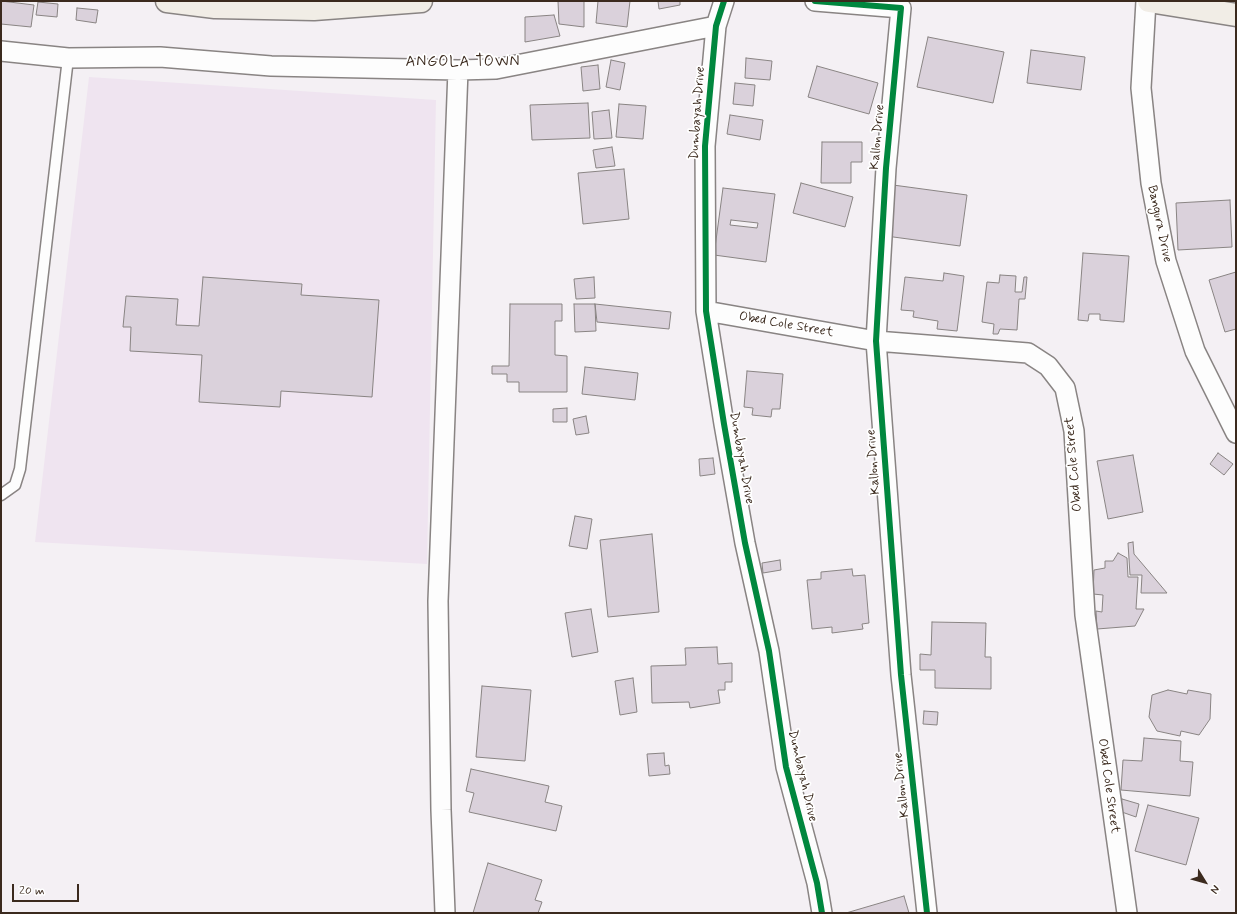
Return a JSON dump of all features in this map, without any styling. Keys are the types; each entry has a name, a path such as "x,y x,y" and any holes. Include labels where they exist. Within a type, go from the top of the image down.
{"main road":[{"path":"168,1 216,7 314,9 421,1"},
{"path":"1149,1 1236,15"}],"street":[{"name":"Dumbayah Drive","path":"724,1 716,26 705,146 706,311 737,498 769,651 786,767 816,883 822,913"},
{"name":"Kallon Drive","path":"815,1 901,8 886,168 876,341 901,675 927,913"},
{"name":"Bangura Drive","path":"1146,1 1141,88 1150,183 1166,261 1195,350 1236,434"},
{"path":"1,51 68,58 160,57 271,66 458,70 496,69 716,26"},
{"path":"445,913 441,810 438,601 458,70"},
{"name":"Obed Cole Street","path":"706,311 876,341 1028,353 1048,366 1065,388 1074,431 1085,614 1127,913"}],"lane":[{"path":"1,495 15,485 20,469 68,58"}],"shaded area":[{"path":"89,77 436,100 427,564 35,542"}],"building":[{"path":"1,1 34,5 31,27 1,24"},
{"path":"558,1 584,1 584,27 559,24"},
{"path":"598,1 630,1 627,27 596,23"},
{"path":"658,1 680,1 680,5 659,9"},
{"path":"38,2 58,4 57,17 36,15"},
{"path":"77,8 98,10 96,23 76,20"},
{"path":"554,15 560,36 525,42 525,17"},
{"path":"928,37 1004,52 993,103 917,87"},
{"path":"1031,50 1085,57 1081,90 1027,83"},
{"path":"746,58 772,61 770,80 745,78"},
{"path":"611,60 625,63 620,90 606,87"},
{"path":"598,65 600,89 583,91 581,67"},
{"path":"817,66 878,83 869,114 808,97"},
{"path":"735,83 755,85 753,106 733,104"},
{"path":"588,103 590,138 532,140 530,105"},
{"path":"619,104 646,106 643,139 616,137"},
{"path":"609,110 612,138 594,139 592,112"},
{"path":"730,115 763,120 760,140 727,134"},
{"path":"822,142 862,142 862,162 851,162 851,183 821,183"},
{"path":"612,147 615,166 596,168 593,150"},
{"path":"624,169 629,219 583,224 578,173"},
{"path":"801,183 853,197 845,227 793,213"},
{"path":"893,185 967,195 960,246 886,236"},
{"path":"723,188 775,194 766,262 714,255","holes":["731,220 758,223 757,228 730,225"]},
{"path":"1230,200 1232,247 1178,250 1176,203"},
{"path":"1083,253 1129,256 1124,322 1100,320 1100,314 1089,314 1088,321 1078,320"},
{"path":"1236,272 1236,329 1225,332 1209,280"},
{"path":"944,273 964,276 957,331 937,329 938,321 913,317 914,311 901,310 905,277 943,281"},
{"path":"1000,275 1016,276 1015,292 1022,292 1024,277 1027,277 1025,299 1019,299 1017,330 1000,329 998,334 993,334 994,324 982,322 987,282 999,283"},
{"path":"203,277 302,284 301,295 379,300 372,397 281,391 280,407 199,402 202,355 130,351 131,327 123,327 126,296 178,299 176,325 199,326"},
{"path":"594,277 595,298 576,299 574,279"},
{"path":"510,304 562,304 562,321 555,321 555,355 567,356 567,392 519,392 519,382 507,382 507,374 492,374 492,366 509,366"},
{"path":"574,304 595,304 596,331 575,332"},
{"path":"595,304 671,312 669,329 597,322"},
{"path":"585,367 638,373 635,400 582,394"},
{"path":"747,371 783,374 780,409 772,409 771,417 752,415 753,408 744,407"},
{"path":"567,408 567,422 553,422 553,409"},
{"path":"586,416 589,433 576,435 573,419"},
{"path":"1218,453 1233,464 1224,475 1210,464"},
{"path":"1133,455 1143,512 1108,519 1097,461"},
{"path":"713,458 715,474 700,476 699,459"},
{"path":"575,516 592,519 587,549 569,546"},
{"path":"652,534 659,612 608,617 600,540"},
{"path":"1133,542 1134,554 1167,593 1141,593 1142,575 1130,575 1128,543"},
{"path":"1118,553 1127,558 1128,577 1138,577 1136,609 1144,609 1135,626 1097,629 1096,611 1102,612 1103,595 1093,594 1094,570 1105,568 1105,561 1113,561"},
{"path":"780,560 781,570 763,573 762,563"},
{"path":"852,569 853,576 865,575 869,623 862,624 863,629 832,633 832,627 812,629 807,580 821,579 821,572"},
{"path":"591,609 598,652 572,657 565,613"},
{"path":"932,622 986,623 985,657 991,657 991,689 935,688 935,670 920,670 920,654 931,655"},
{"path":"717,647 718,664 732,663 732,682 725,682 725,690 718,690 720,703 690,708 689,702 652,703 651,666 686,665 685,648"},
{"path":"633,678 637,712 620,715 615,681"},
{"path":"482,686 531,690 525,761 476,757"},
{"path":"1168,690 1187,694 1188,690 1211,694 1210,719 1199,735 1181,731 1180,736 1157,731 1149,717 1152,695"},
{"path":"924,711 938,712 937,725 923,724"},
{"path":"1144,738 1181,741 1180,761 1193,762 1190,796 1121,790 1123,760 1142,761"},
{"path":"664,753 665,766 669,765 670,774 649,776 647,754"},
{"path":"471,769 549,786 545,802 562,806 556,831 469,812 474,793 466,791"},
{"path":"1122,799 1139,804 1136,817 1119,811"},
{"path":"1148,805 1199,818 1186,865 1135,851"},
{"path":"488,863 542,880 535,900 542,902 538,913 473,913"},
{"path":"904,896 909,913 846,913"}],"cycle path":[{"path":"724,1 716,26 705,146 706,311 745,543 769,651 786,767 817,883 822,913"},
{"path":"815,1 901,8 886,168 876,341 901,675 927,913"}],"district":[{"name":"ANGOLA TOWN","path":"463,63"}]}
